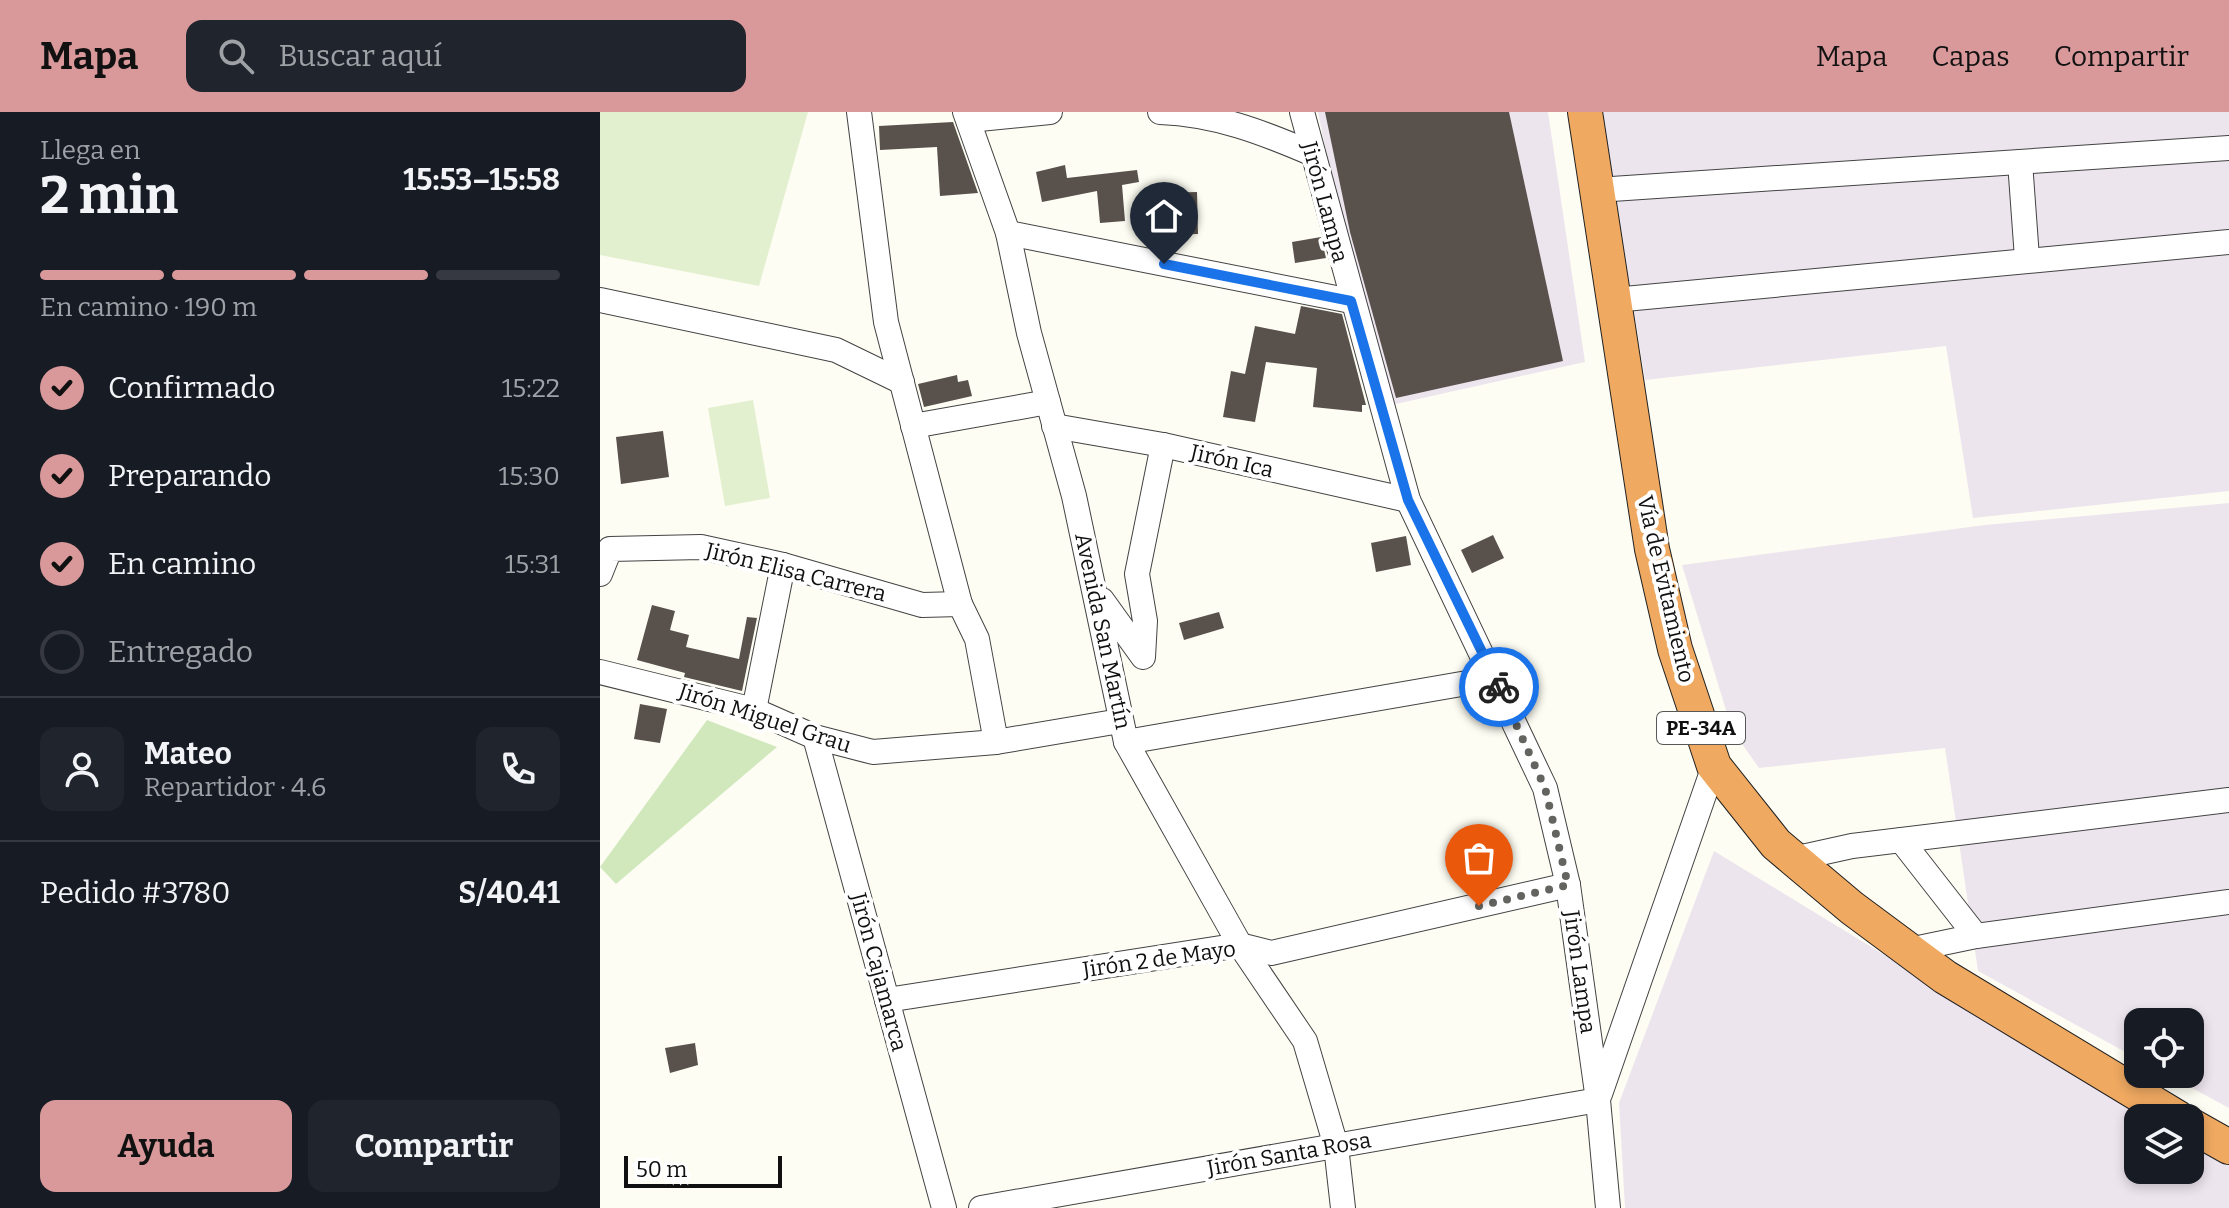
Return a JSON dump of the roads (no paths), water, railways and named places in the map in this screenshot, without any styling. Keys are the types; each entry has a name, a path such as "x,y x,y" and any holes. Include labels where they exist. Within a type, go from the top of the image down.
{"highway":[{"name":"Vía de Evitamiento","path":"1585,112 1652,549 1675,649 1714,766 1776,844 1909,950 1945,977 2155,1104"},
{"path":"2204,1133 2229,1147"}],"street":[{"path":"859,112 886,322 960,604 977,639 996,742"},
{"path":"967,116 1050,112"},
{"path":"1160,112 1199,113 1260,131 1313,154"},
{"name":"Jirón Lampa","path":"1302,112 1351,301 1408,500 1496,678 1545,788 1568,885 1598,1100 1608,1208"},
{"name":"Avenida San Martín","path":"967,116 1008,233 1096,593 1123,731 1240,945 1305,1041 1336,1146 1343,1208"},
{"path":"1597,190 2229,148"},
{"path":"2020,162 2027,258"},
{"path":"1008,233 1351,301"},
{"path":"1614,300 2027,258 2229,242"},
{"path":"600,300 836,350 902,382"},
{"path":"913,426 1048,402"},
{"name":"Jirón Ica","path":"1054,426 1163,445 1408,500"},
{"path":"1096,593 1143,657 1145,621 1137,574 1163,445"},
{"name":"Jirón Elisa Carrera","path":"600,574 610,549 701,547 783,565 922,605 960,604"},
{"path":"754,710 783,565"},
{"name":"Jirón Miguel Grau","path":"600,672 754,710 815,737 873,752 1123,731 1496,678"},
{"name":"Jirón Cajamarca","path":"815,737 944,1208"},
{"path":"1598,1100 1714,766"},
{"path":"1793,859 1852,846 2229,800"},
{"path":"1901,840 1976,936"},
{"name":"Jirón 2 de Mayo","path":"887,1000 1240,945 1271,953 1568,885"},
{"path":"1909,950 1976,936 2229,902"},
{"name":"Jirón Santa Rosa","path":"981,1208 1598,1100"}]}
